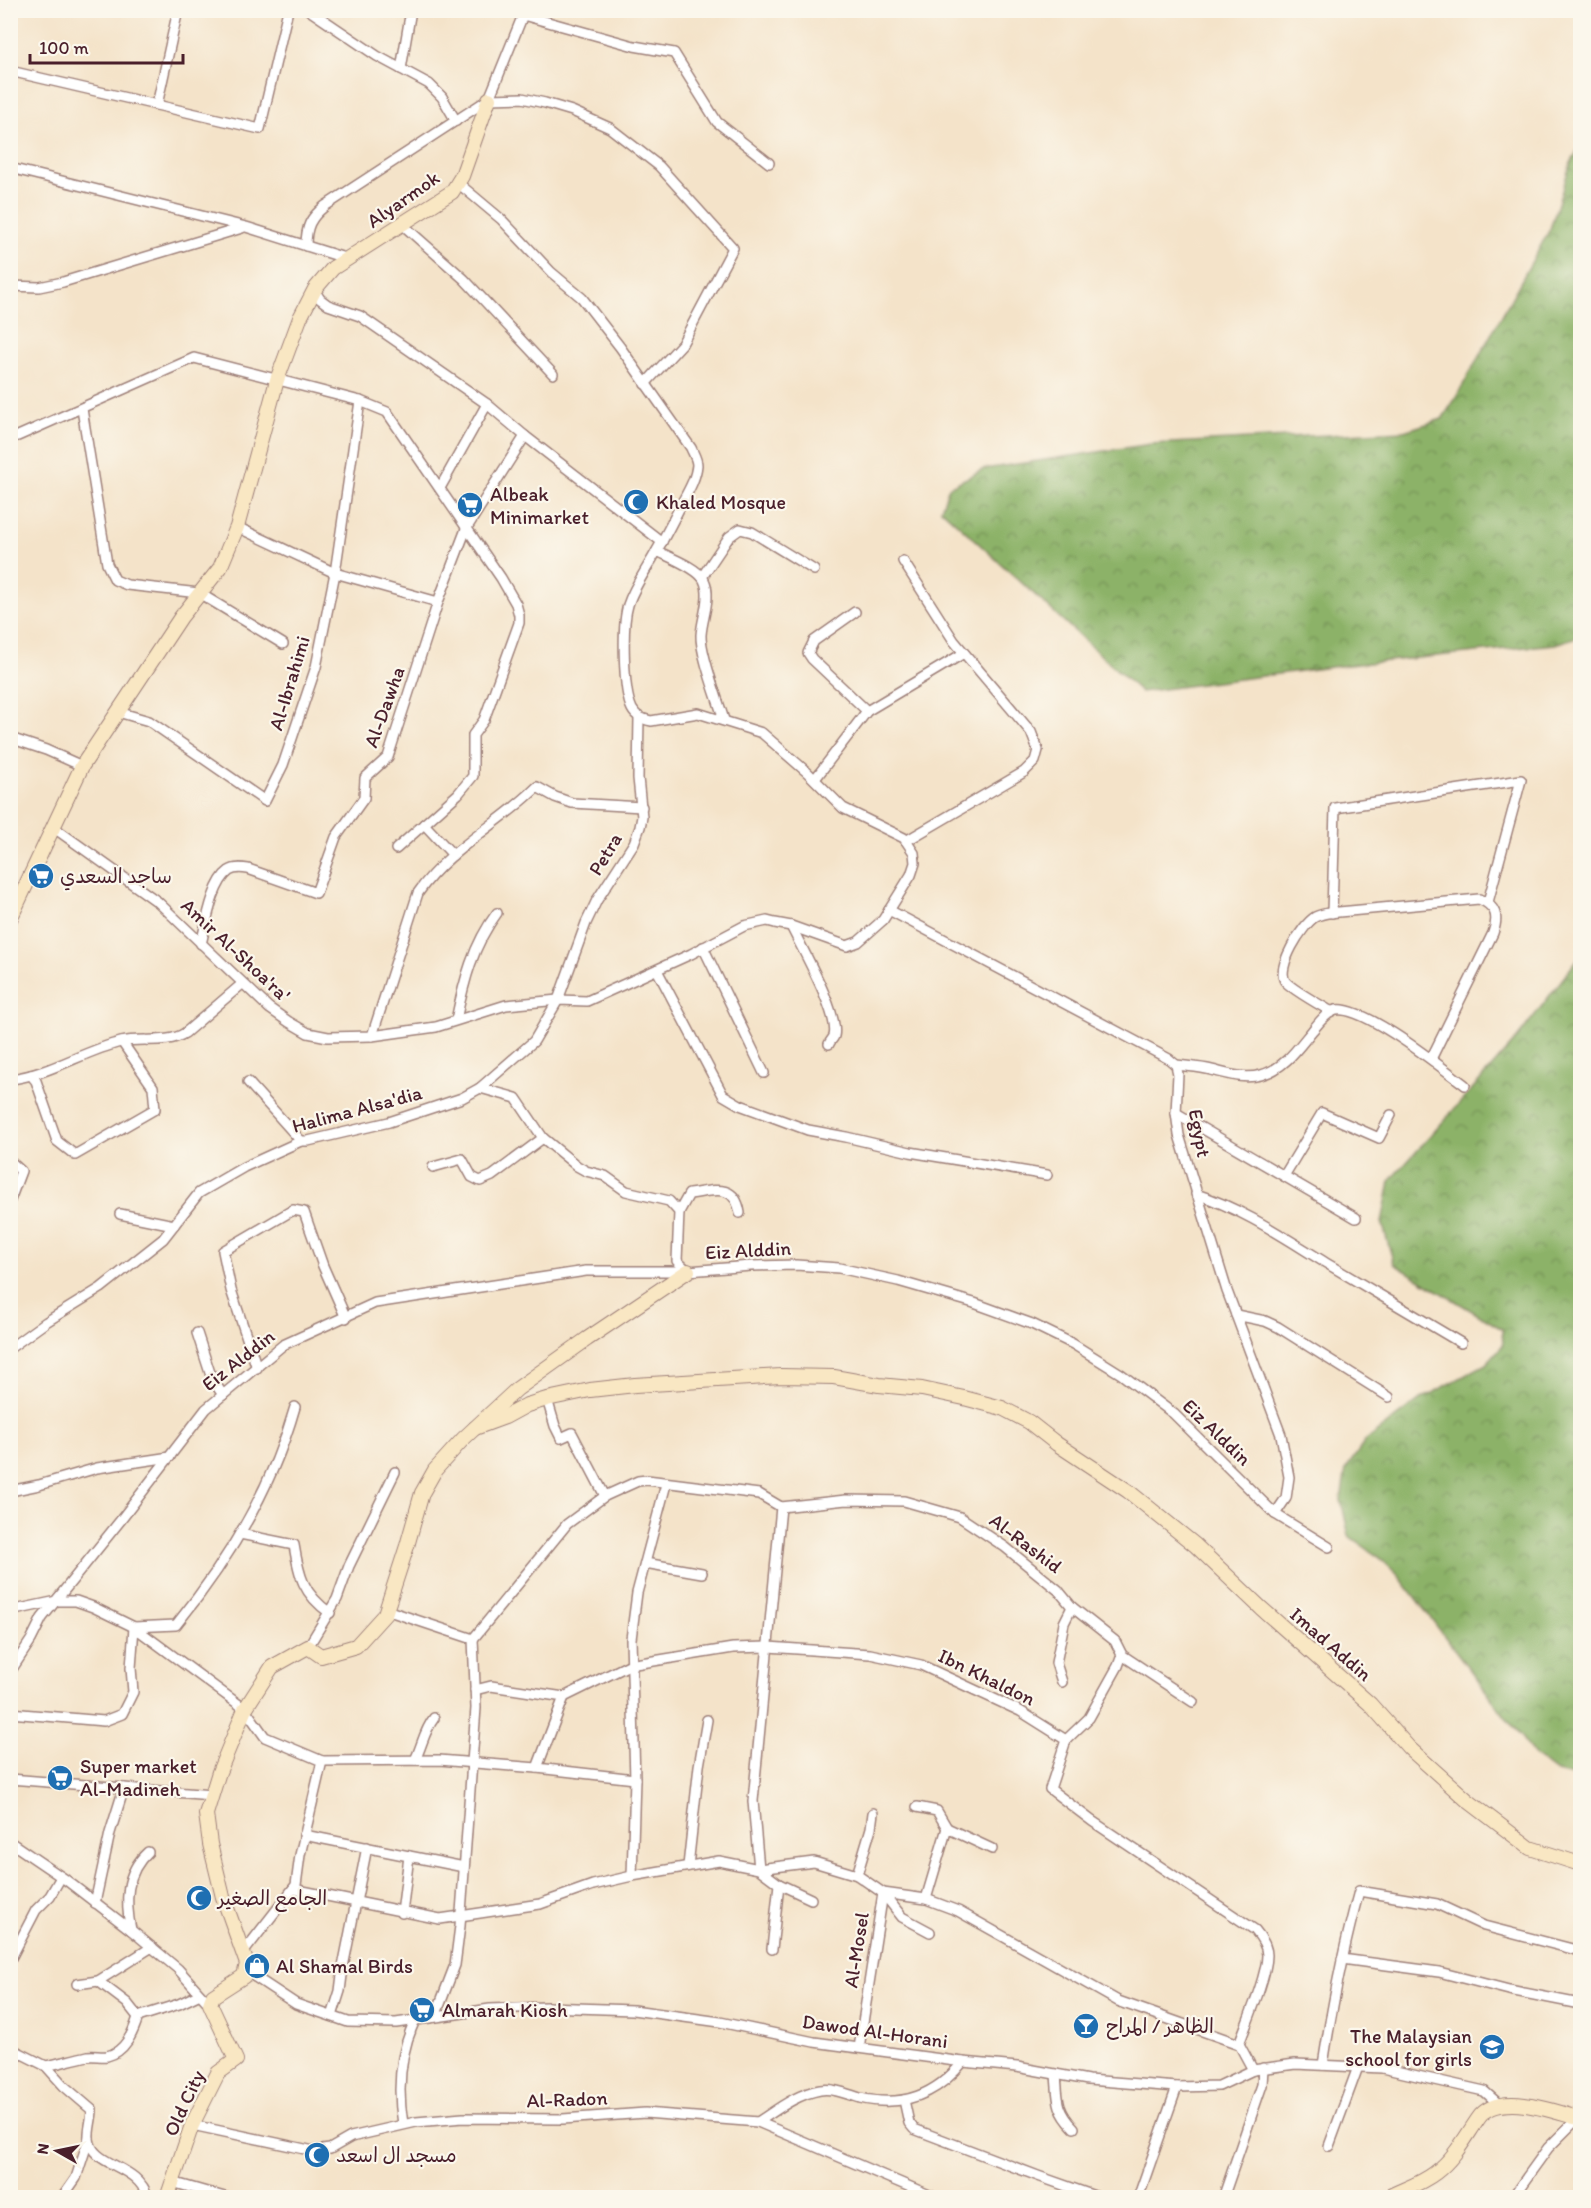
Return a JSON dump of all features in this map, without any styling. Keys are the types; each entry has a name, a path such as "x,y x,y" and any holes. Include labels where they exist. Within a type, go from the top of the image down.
{"street":[{"path":"157,105 178,10"},
{"path":"10,71 260,129 288,10"},
{"path":"309,10 377,56 437,91 456,121"},
{"path":"401,69 411,10"},
{"path":"524,13 634,46 674,53 717,122 769,163"},
{"name":"Alyarmok","path":"10,919 82,766 199,593 220,568 237,527 277,380 300,318 314,290 333,268 452,192 458,183 524,13"},
{"path":"489,99 522,98 545,103 572,111 610,128 659,166 734,248 682,344 645,384"},
{"name":"Alyarmok","path":"306,246 308,224 313,216 325,206 489,99"},
{"path":"10,168 246,227 348,259"},
{"path":"458,183 501,219 551,272 582,298 620,347 691,448 696,460 692,484 633,591 626,617 627,693 632,709 639,717 651,721 698,713 762,733 815,779 843,808 906,840 914,853 915,863 911,874 889,910 1169,1059 1176,1065 1208,1069 1235,1077 1262,1075 1286,1062 1326,1015 1346,1010 1364,1016 1431,1059 1465,1085"},
{"path":"403,225 464,279 553,374"},
{"path":"10,286 39,287 63,282 246,227"},
{"path":"314,290 320,300 360,316 487,405 659,546 697,572 706,587 702,648 724,720"},
{"path":"10,437 18,436 82,409 194,358 360,401 387,412 501,578 516,604 519,623 484,720 473,735 473,776 459,794 396,849"},
{"name":"Al-Ibrahimi","path":"118,712 149,721 265,801 283,765 316,667 335,573 360,401"},
{"path":"440,488 487,405"},
{"path":"82,409 110,573 115,580 127,585 199,593 283,644"},
{"name":"Al-Dawha","path":"201,944 217,890 229,871 236,868 248,869 316,893 336,837 364,798 365,778 388,756 438,602 466,529 525,436"},
{"path":"237,527 335,573 438,602"},
{"path":"702,578 729,537 740,529 752,532 813,570"},
{"path":"903,561 964,653 1031,732 1038,745 1038,755 1024,772 906,840"},
{"path":"855,612 814,641 808,653 867,711"},
{"path":"815,779 867,711 964,653"},
{"name":"Petra","path":"558,1000 597,900 634,843 640,827 642,807 638,778 639,717"},
{"path":"10,738 46,750 82,766"},
{"path":"1332,913 1335,808 1521,780 1488,902"},
{"path":"372,1036 418,893 428,879 453,855 537,787 572,803 642,807"},
{"path":"424,824 453,855"},
{"name":"Amir Al-Shoa'ra'","path":"52,827 158,902 275,1013 308,1033 328,1037 372,1036 436,1027 506,1005 558,1000 587,1001 744,926 767,921 791,926 839,944 852,945 883,920 889,910"},
{"path":"1332,1012 1286,983 1282,974 1292,947 1308,924 1316,917 1332,913 1479,899 1488,902 1494,909 1497,920 1493,933 1431,1059"},
{"path":"456,1020 464,980 476,946 496,913"},
{"path":"791,926 830,1008 834,1036 829,1044"},
{"path":"703,947 764,1073"},
{"path":"657,969 723,1095 740,1105 808,1130 910,1152 1047,1175"},
{"path":"10,1079 32,1075 122,1042 171,1039 182,1035 242,984"},
{"name":"Halima Alsa'dia","path":"10,1348 100,1288 163,1239 199,1193 244,1167 301,1141 388,1122 462,1098 480,1088 534,1041 558,1000"},
{"path":"32,1075 57,1142 75,1155 155,1109 153,1087 122,1042"},
{"name":"Egypt","path":"1176,1065 1178,1074 1176,1113 1179,1135 1236,1316 1281,1435 1287,1461 1289,1477 1286,1498 1275,1514"},
{"path":"248,1082 301,1141"},
{"path":"480,1088 516,1098 543,1138 581,1169 605,1176 626,1191 669,1201 679,1212"},
{"path":"1176,1113 1356,1218"},
{"path":"1284,1176 1322,1113 1379,1138 1391,1114"},
{"path":"433,1167 462,1159 472,1177 480,1181 492,1176 543,1138"},
{"path":"10,1161 21,1171 10,1200"},
{"path":"308,1647 321,1656 354,1647 386,1610 422,1493 436,1468 475,1428 517,1389 688,1271 680,1266 676,1258 679,1212 689,1194 726,1191 738,1201 740,1213"},
{"path":"1196,1194 1214,1200 1286,1237 1461,1343"},
{"path":"257,1368 231,1290 223,1251 293,1210 304,1212 323,1266 346,1318"},
{"path":"120,1214 174,1225"},
{"name":"Eiz Alddin","path":"10,1672 42,1618 206,1408 283,1345 375,1303 586,1271 688,1271 796,1265 838,1268 898,1281 974,1303 1032,1324 1073,1344 1121,1374 1174,1414 1275,1514 1329,1547"},
{"path":"1236,1316 1264,1321 1278,1327 1389,1397"},
{"path":"197,1333 212,1379 223,1395"},
{"name":"Imad Addin","path":"475,1428 505,1417 527,1405 590,1390 781,1376 829,1376 922,1389 1002,1408 1029,1422 1057,1444 1128,1491 1195,1545 1261,1608 1370,1704 1409,1748 1467,1800 1530,1848 1581,1864"},
{"path":"547,1399 561,1438 572,1433 605,1496"},
{"path":"134,1627 176,1625 218,1570 240,1534 272,1470 295,1407"},
{"path":"10,1491 97,1468 170,1457"},
{"path":"10,1842 61,1876 152,1947 178,1969 210,2005 213,1996 242,1978 246,1971 243,1953 223,1897 210,1844 206,1814 245,1708 272,1667 308,1647 330,1613 349,1566 395,1472"},
{"path":"435,2017 455,1965 461,1916 472,1763 475,1690 473,1639 567,1524 605,1496 638,1481 648,1480 759,1494 781,1507 753,1801 759,1869 779,1884 812,1899"},
{"path":"632,1876 635,1779 631,1639 637,1593 666,1484"},
{"name":"Al-Rashid","path":"781,1507 845,1500 904,1501 960,1517 1005,1547 1058,1590 1072,1607 1115,1641 1122,1655 1193,1702"},
{"path":"240,1534 294,1545 301,1575 311,1599 330,1613"},
{"path":"645,1563 702,1573"},
{"path":"10,1611 57,1601 85,1603 134,1627 245,1708 265,1737 322,1761 415,1760 472,1763 635,1779"},
{"path":"1062,1682 1056,1663 1064,1623 1072,1607"},
{"path":"386,1610 473,1639"},
{"path":"10,1713 104,1721 122,1714 133,1692 131,1668 134,1627"},
{"name":"Ibn Khaldon","path":"564,1697 632,1664 733,1648 768,1647 870,1654 921,1665 1020,1712 1066,1740"},
{"path":"1122,1655 1089,1718 1066,1740 1050,1789 1092,1821 1255,1930 1263,1940 1268,1953 1265,1968 1239,2044"},
{"path":"475,1690 491,1686 564,1697 537,1768"},
{"path":"415,1760 426,1729 434,1719"},
{"path":"688,1866 699,1766 707,1720"},
{"path":"243,1953 297,1882 304,1835 322,1761"},
{"path":"10,1779 212,1796"},
{"path":"95,1903 124,1788"},
{"path":"917,1807 937,1811 947,1828 992,1849"},
{"path":"857,1875 871,1828 873,1813"},
{"path":"926,1899 947,1828"},
{"path":"304,1835 464,1867"},
{"path":"332,2016 340,1991 367,1847"},
{"path":"131,1930 128,1907 129,1885 136,1865 148,1852"},
{"path":"402,1913 409,1856"},
{"path":"293,1889 432,1919 540,1904 594,1885 719,1861 759,1869 814,1862 857,1875 883,1893 902,1917 930,1932"},
{"path":"10,1960 36,1910 50,1896 61,1876"},
{"path":"772,1949 779,1884"},
{"path":"1323,2065 1342,1959 1359,1891 1437,1904 1484,1926 1581,1952"},
{"path":"883,1893 926,1899 968,1916 1118,2001 1239,2044 1258,2069 1262,2085 1223,2198"},
{"name":"Al-Mosel","path":"859,2048 883,1893"},
{"path":"77,1984 98,1981 152,1947"},
{"path":"1342,1959 1439,1972 1509,1990 1581,2004"},
{"name":"Dawod Al-Horani","path":"246,1971 296,2004 348,2022 396,2023 490,2009 547,2007 633,2010 720,2022 814,2042 1017,2067 1088,2080 1177,2087 1219,2086 1258,2069 1296,2064 1382,2068 1483,2090 1501,2106"},
{"path":"98,1981 127,2003 138,2017"},
{"path":"138,2017 179,2004 200,1994"},
{"name":"Old City","path":"167,2198 192,2125 218,2073 236,2060 210,2005"},
{"path":"46,2066 91,2055 104,2056 116,2053 125,2044 138,2017"},
{"path":"403,2124 399,2093 400,2072 404,2050 415,2020"},
{"path":"10,2048 46,2066 64,2086 92,2110 89,2138 76,2178 62,2198"},
{"path":"758,2122 794,2098 819,2090 834,2090 876,2101 904,2100 937,2088 963,2062"},
{"path":"1329,2146 1358,2067"},
{"path":"1056,2074 1062,2117 1074,2128"},
{"path":"1138,2198 1177,2087"},
{"path":"904,2100 909,2123 914,2129 1100,2198"},
{"path":"1386,2198 1434,2174 1455,2153 1481,2115 1501,2106 1530,2105 1580,2116"},
{"name":"Al-Radon","path":"192,2125 314,2151 326,2150 351,2137 403,2124 463,2118 563,2119 645,2113 758,2122 936,2198"},
{"path":"1512,2198 1548,2148 1580,2116"},
{"path":"89,2138 100,2159 113,2162 141,2182 148,2198"},
{"path":"172,2182 228,2198"}],"green space":[{"path":"1580,146 1580,636 1555,644 1339,666 1141,692 941,509 949,487 984,469 1151,444 1404,431 1442,419 1550,229 1570,165"},
{"path":"1580,956 1580,1778 1556,1772 1536,1757 1398,1575 1380,1558 1349,1536 1341,1500 1346,1469 1366,1440 1418,1401 1486,1364 1503,1345 1502,1329 1394,1264 1382,1222 1390,1181 1515,1041"}],"place":[{"name":"Khaled Mosque","path":"636,502"},
{"name":"Albeak Minimarket","path":"470,505"},
{"name":"ساجد السعدي","path":"41,876"},
{"name":"Super market Al-Madineh","path":"60,1778"},
{"name":"الجامع الصغير","path":"199,1898"},
{"name":"Al Shamal Birds","path":"257,1966"},
{"name":"Almarah Kiosh","path":"422,2010"},
{"name":"الظاهر / المراح","path":"1086,2026"},
{"name":"The Malaysian school for girls","path":"1492,2047"},
{"name":"مسجد ال اسعد","path":"317,2155"}]}
